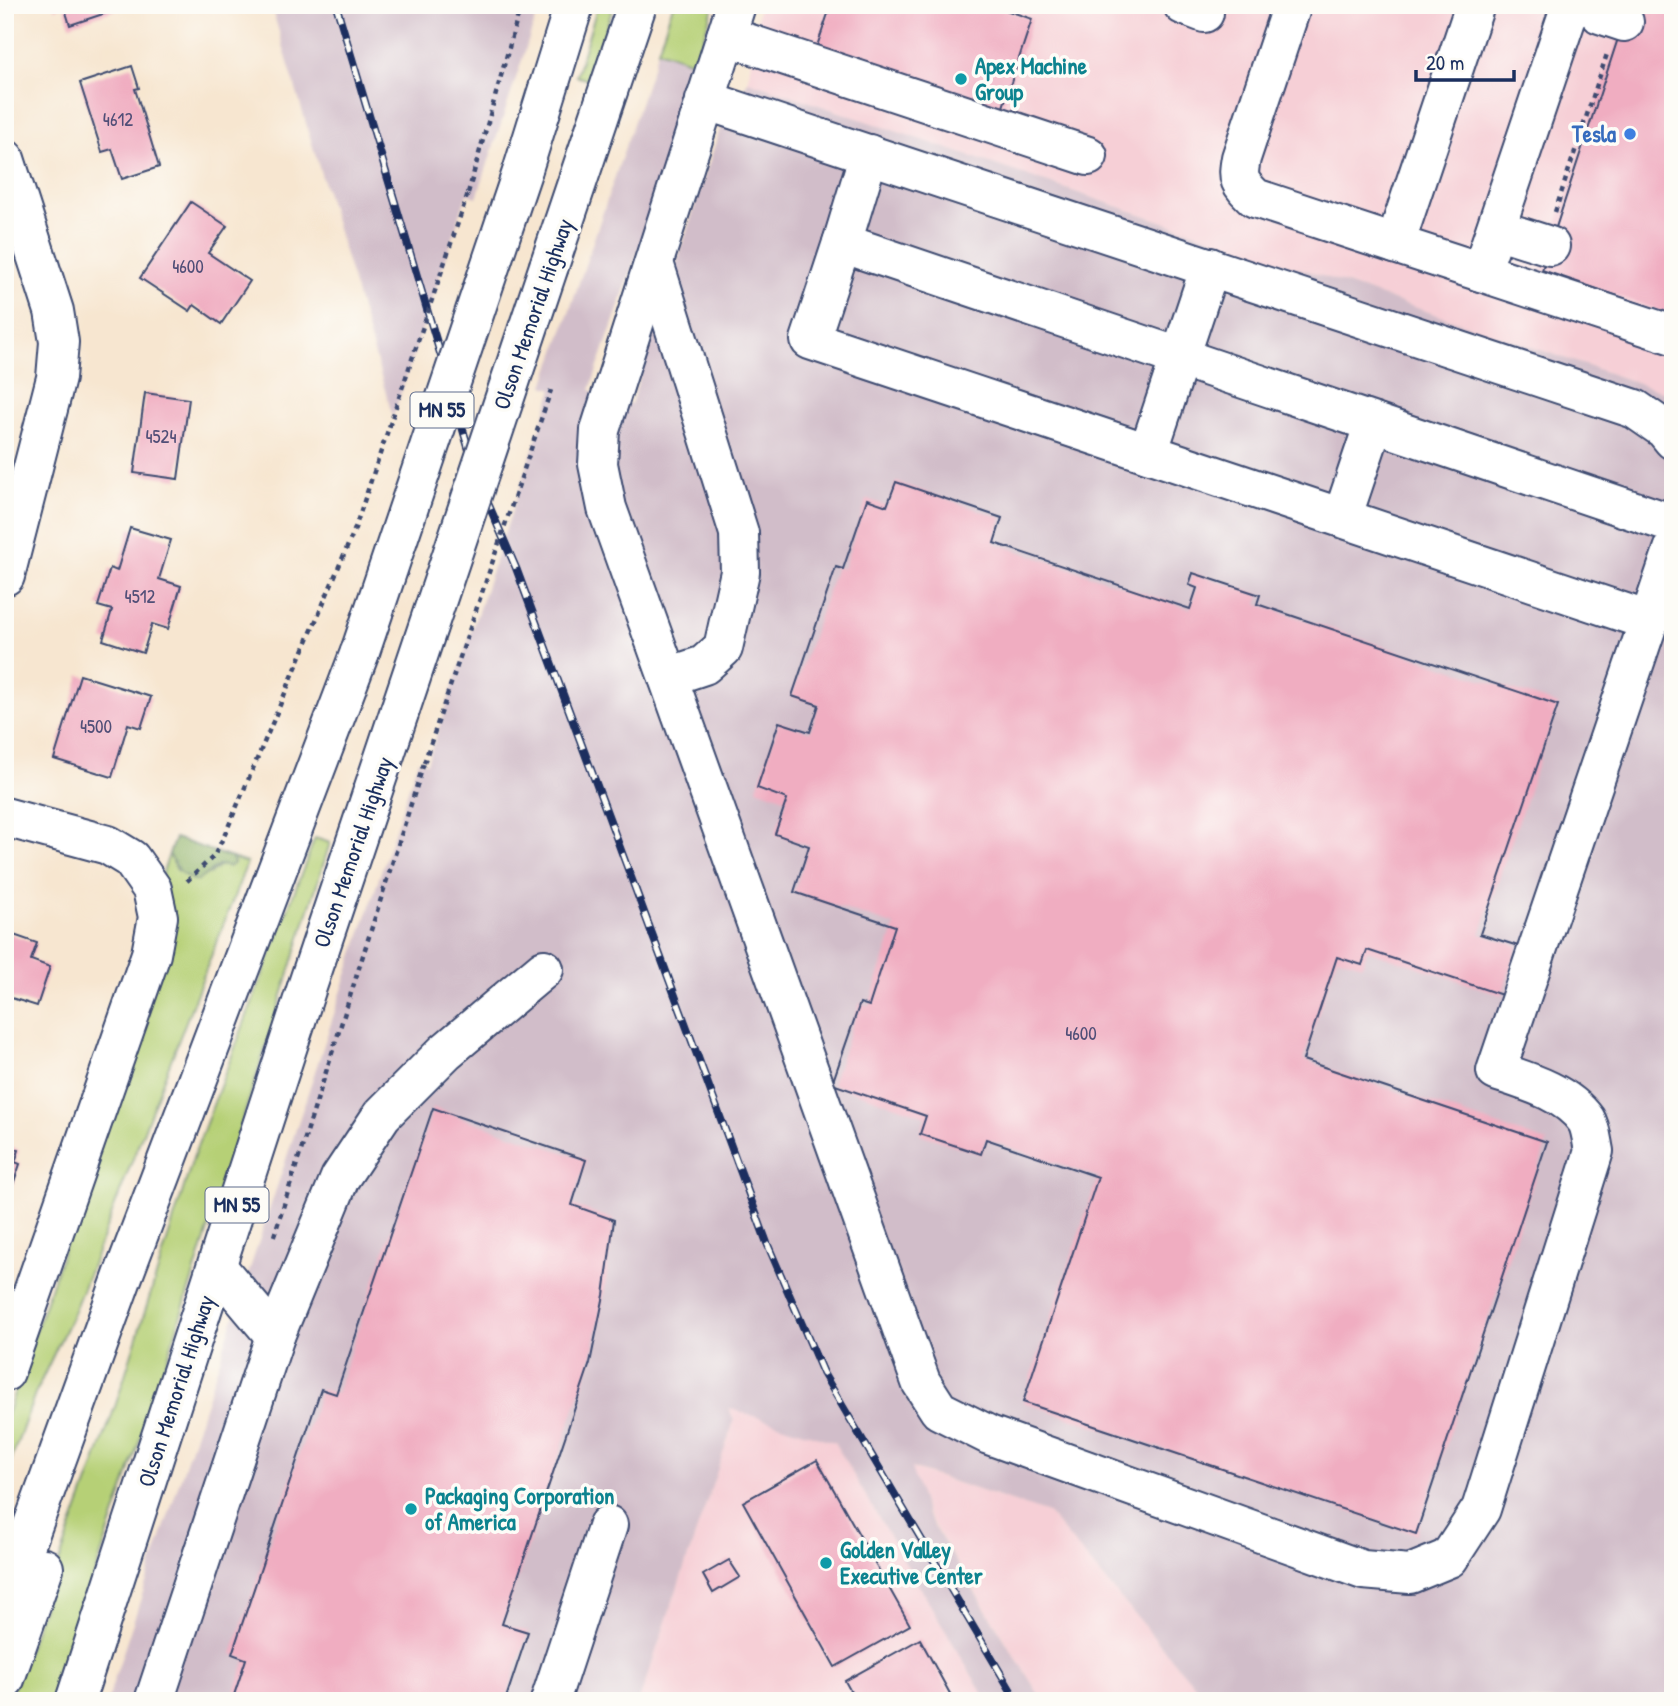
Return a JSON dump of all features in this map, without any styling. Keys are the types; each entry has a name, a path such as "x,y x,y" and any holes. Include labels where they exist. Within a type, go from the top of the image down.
{"main road":[{"name":"MN 55","path":"5,1602 123,1276 360,652 523,169 574,5"},
{"name":"Olson Memorial Highway","path":"75,1701 307,987 637,5"},
{"path":"1292,5 1241,158 1238,175 1241,184 1255,198 1673,335"},
{"path":"1395,244 1475,5"},
{"path":"1481,272 1571,5"},
{"path":"1088,156 731,20 600,430 598,464 607,508 921,1382 939,1410 989,1435 1363,1570 1410,1574 1449,1558 1481,1509 1594,1151 1587,1122 1569,1102 1525,1081 1496,1071 1673,550"},
{"path":"705,100 1635,408 1664,429 1673,440"},
{"path":"869,154 810,340 1649,621"},
{"path":"5,159 54,311 58,342 56,378 5,576"},
{"path":"1496,229 1551,232"},
{"path":"842,243 1673,524"},
{"path":"654,262 739,533 740,572 723,649 704,665 668,677"},
{"path":"1148,453 1210,267"},
{"path":"1342,518 1374,423"},
{"path":"5,817 108,845 131,859 153,892 158,917 151,954 5,1372"},
{"path":"154,1701 275,1336 340,1178 382,1115 445,1052 544,969"},
{"path":"217,1267 275,1336"},
{"path":"5,1679 84,1457 123,1276"},
{"path":"551,1701 608,1525"}],"path":[{"path":"153,892 185,883 215,856 303,654 354,531 468,192 521,5"},
{"path":"1551,232 1609,25"},
{"path":"271,1246 424,763 551,390"}],"shaded area":[{"path":"271,5 519,5 538,11 477,197 467,194 393,417"},
{"path":"759,5 1673,5 1673,395 748,81"},
{"path":"658,50 695,63 642,239 590,390 610,398 631,404 719,132 748,81 1673,395 1673,1701 1208,1701 1048,1513 911,1468 927,1515 1043,1701 987,1701 834,1442 729,1408 734,1421 639,1701 107,1701 418,760 427,763 553,389 544,386"},
{"path":"729,1407 834,1442 987,1701 639,1701 734,1421"},
{"path":"910,1468 1048,1513 1208,1701 1043,1701 927,1514"}],"green space":[{"path":"598,5 614,5 588,80 576,76"},
{"path":"673,5 714,5 695,63 658,50"},
{"path":"175,838 232,858 234,863 228,867 220,865 197,881 191,879 180,871 169,854"},
{"path":"315,838 330,843 171,1347 52,1701 9,1701 116,1404 195,1152"},
{"path":"169,854 177,870 210,874 221,865 234,863 232,858 247,863 92,1265 35,1394 5,1477 5,1420 85,1187"}],"building":[{"path":"54,5 127,6 70,25 64,6 55,9"},
{"name":"Apex Machine Group","path":"831,5 991,5 1032,19 1002,110 816,49"},
{"name":"Tesla","path":"1629,5 1654,5 1673,11 1673,315 1542,270"},
{"path":"132,66 139,88 135,89 159,167 122,179 112,149 102,152 80,83"},
{"path":"191,202 227,226 208,253 250,281 221,324 194,305 190,311 140,278"},
{"path":"145,393 189,399 178,479 134,473"},
{"path":"896,482 1002,518 994,543 1190,609 1197,588 1189,585 1193,573 1260,595 1257,604 1558,705 1480,934 1518,946 1502,995 1367,950 1362,965 1337,957 1303,1060 1547,1142 1416,1534 1023,1402 1098,1177 986,1139 981,1154 920,1134 926,1116 832,1084 860,1003 869,1006 895,926 794,892 809,846 775,834 787,799 757,788 779,722 810,732 819,705 792,696 836,567 843,569 867,499 887,506"},
{"path":"130,528 171,540 159,579 181,586 168,629 152,624 143,653 103,640 112,610 98,606 110,568 117,571"},
{"path":"80,675 151,697 141,728 128,724 112,777 54,759"},
{"path":"5,932 37,943 31,960 50,967 37,1006 5,996"},
{"name":"Packaging Corporation of America","path":"433,1108 586,1160 572,1205 614,1220 604,1295 590,1363 502,1624 528,1632 505,1701 232,1701 246,1659 232,1654 321,1389 336,1394"},
{"path":"5,1145 19,1150 15,1162 20,1164 6,1205"},
{"name":"Golden Valley Executive Center","path":"817,1460 910,1625 835,1667 743,1502"},
{"path":"729,1560 740,1577 713,1593 703,1575"},
{"name":"Golden Valley Executive Center","path":"920,1639 954,1701 856,1701 845,1681"}],"railway":[{"path":"336,5 478,480 516,568 767,1243 823,1373 1017,1701"}],"place":[{"name":"Apex Machine Group","path":"961,79"},
{"name":"Tesla","path":"1630,134"},
{"name":"Packaging Corporation of America","path":"411,1509"},
{"name":"Golden Valley Executive Center","path":"826,1563"}]}
